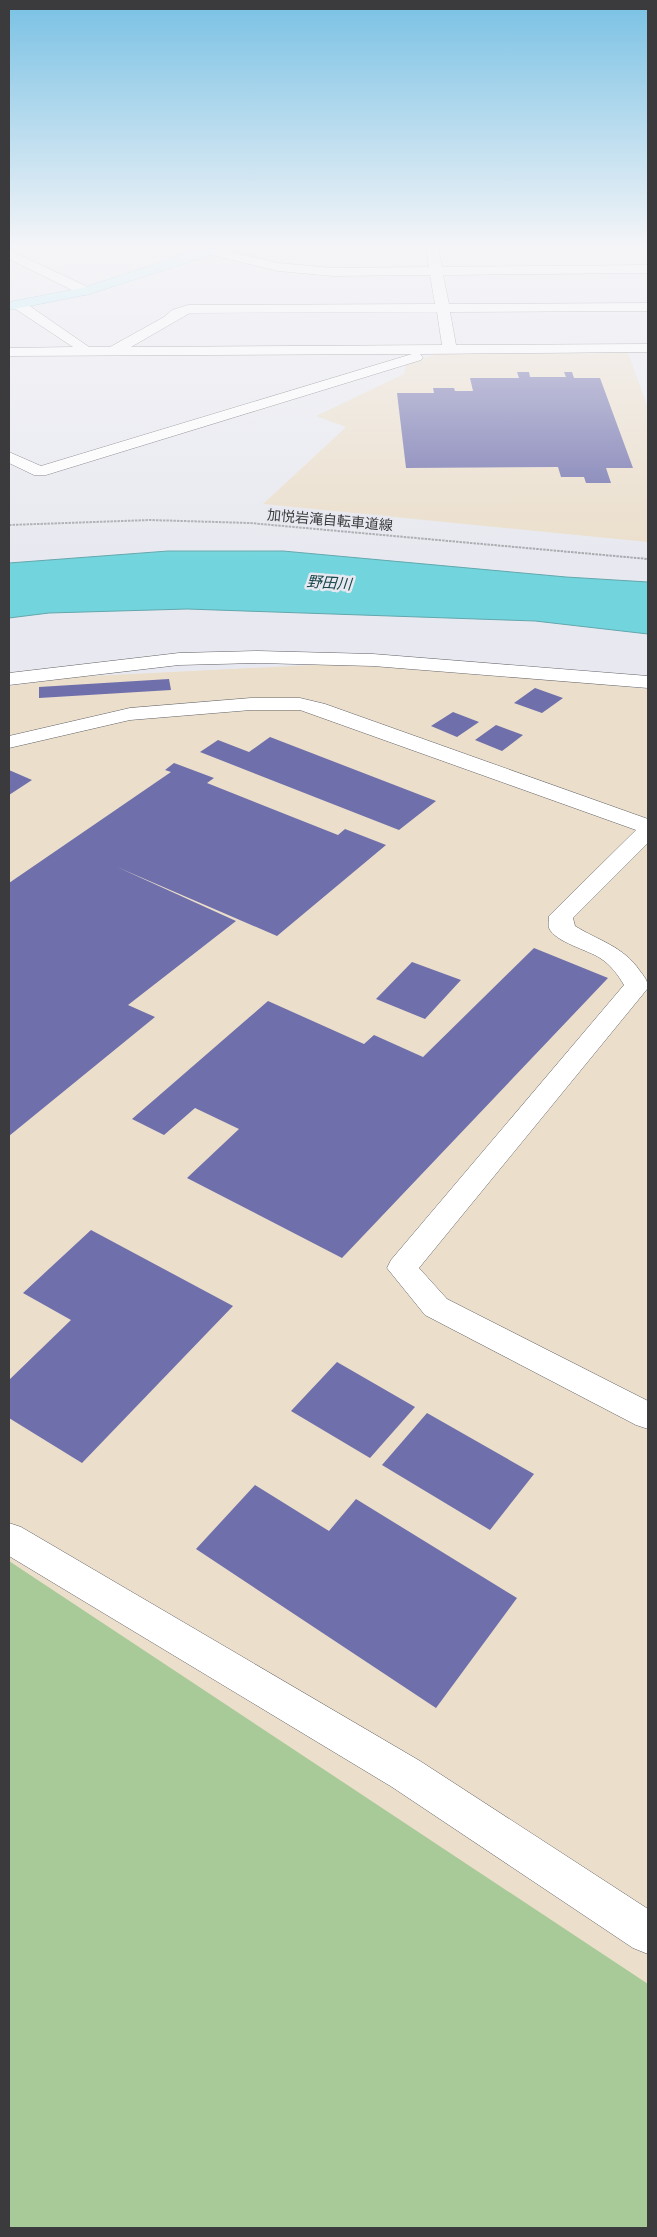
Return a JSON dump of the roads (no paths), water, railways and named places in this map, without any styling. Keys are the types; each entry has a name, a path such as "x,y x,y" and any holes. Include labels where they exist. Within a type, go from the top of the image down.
{"street":[{"path":"9,457 40,472 410,360 424,352"},
{"path":"9,679 170,660 258,657 373,660 648,682"},
{"path":"9,742 130,714 251,704 300,704 318,708 648,827"},
{"path":"648,831 561,916 561,927 568,934 609,953 628,970 637,986 402,1268 436,1307 648,1416"},
{"path":"9,1538 406,1774 648,1933"}],"water":[{"name":"野田川","path":"168,551 283,551 566,577 648,582 648,634 535,621 187,609 49,613 9,618 9,563"}]}
